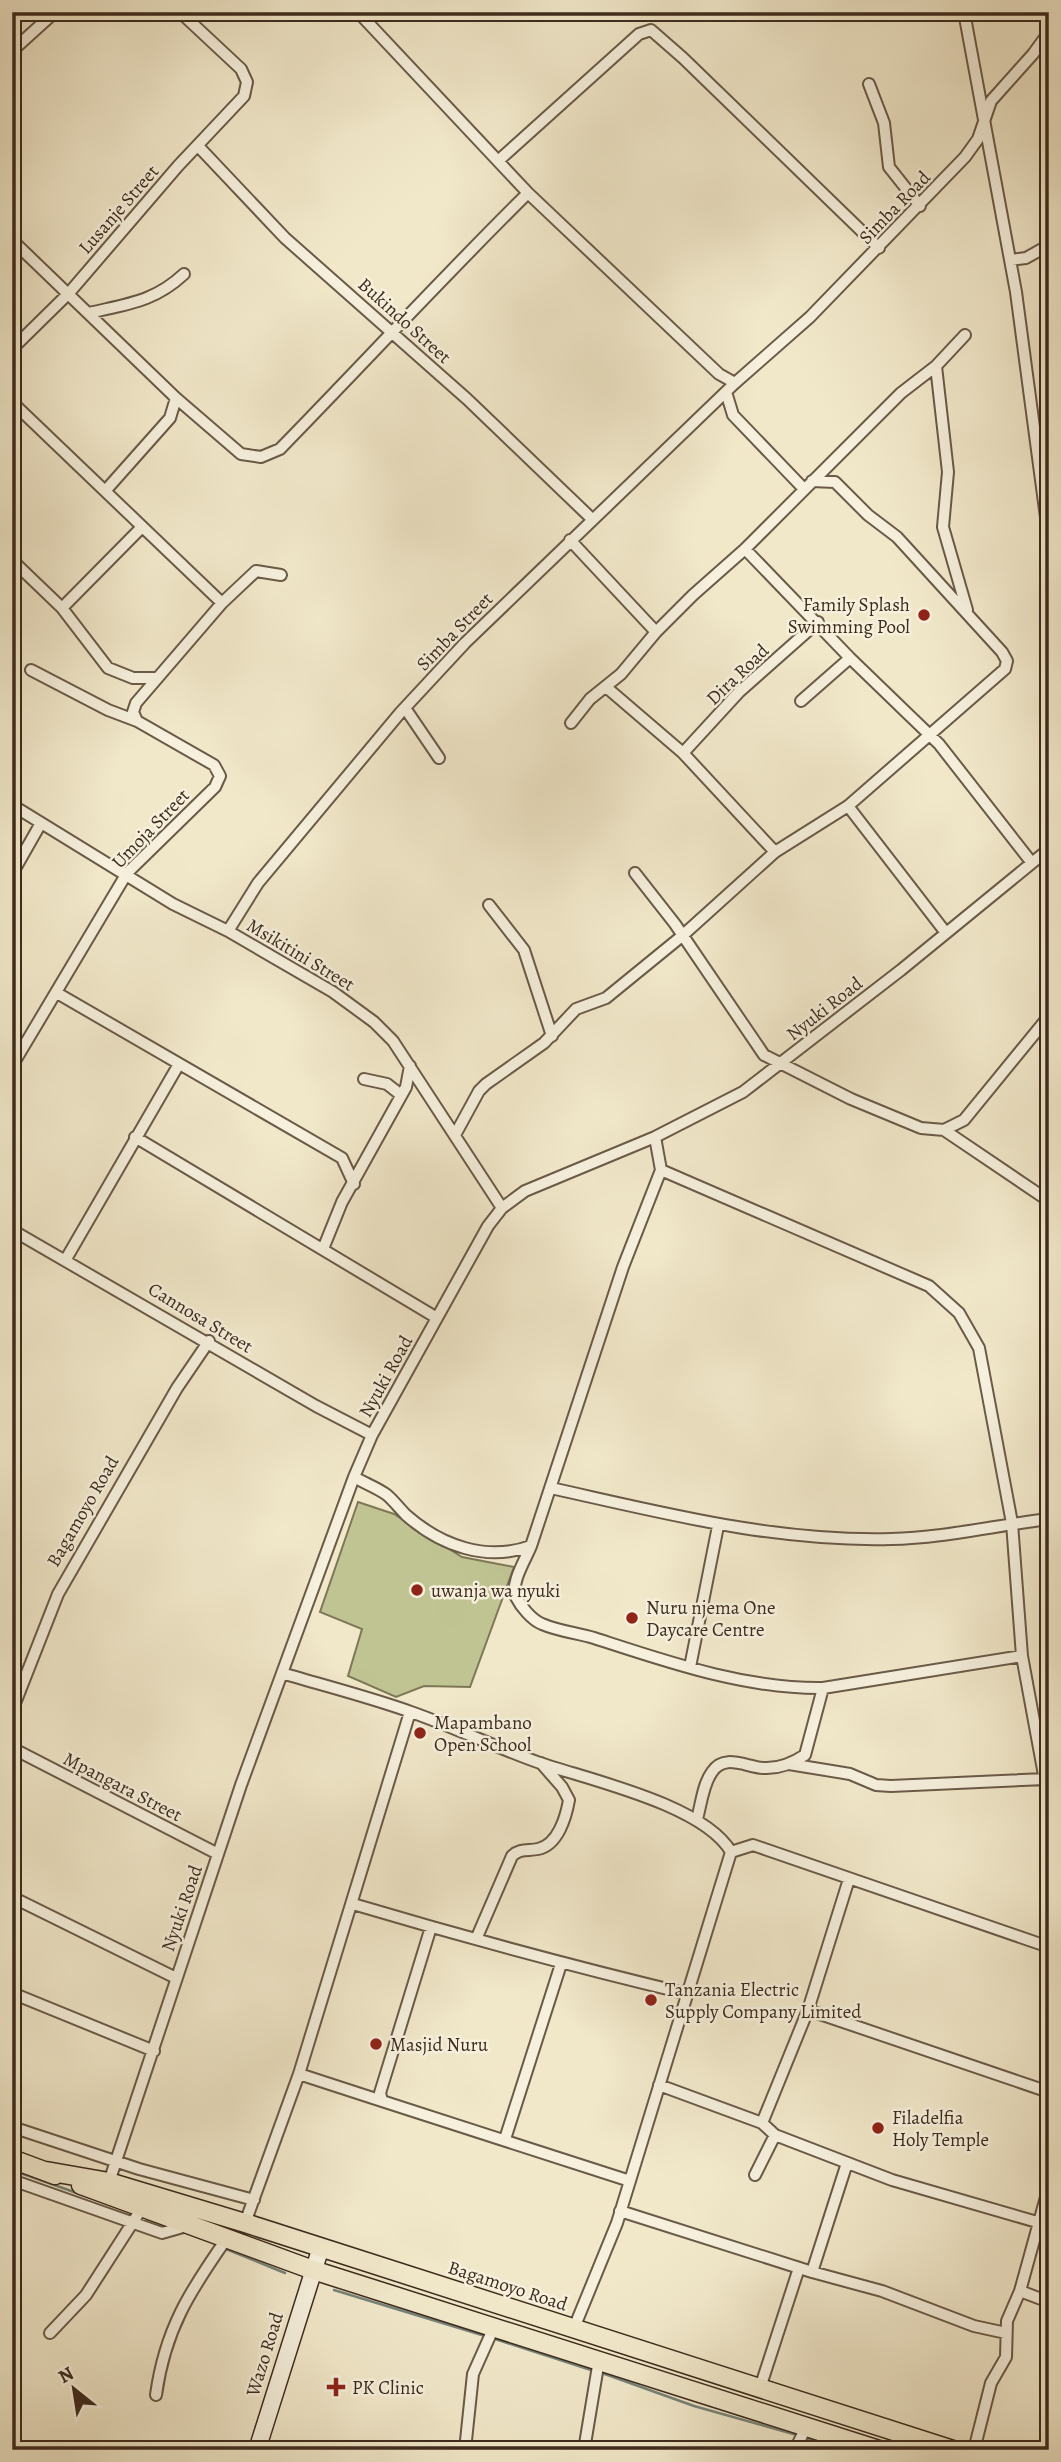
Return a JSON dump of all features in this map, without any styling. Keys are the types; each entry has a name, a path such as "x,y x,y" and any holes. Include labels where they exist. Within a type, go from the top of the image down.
{"highway":[{"name":"Bagamoyo Road","path":"12,2159 107,2188 246,2223 953,2450"},
{"name":"Bagamoyo Road","path":"107,2188 137,2215 190,2225 313,2270 879,2450"}],"main road":[{"name":"Wazo Road","path":"257,2450 321,2247"}],"street":[{"path":"12,51 55,12"},
{"name":"Lusanje Street","path":"12,349 69,293 239,102 247,89 241,69 180,12"},
{"path":"358,12 528,193 719,374 735,383"},
{"path":"964,12 1010,260 1049,540"},
{"path":"498,161 639,34 651,30 879,248"},
{"name":"Simba Road","path":"735,383 810,317 919,206 978,139 991,101 1049,32"},
{"path":"869,84 884,123 889,167 919,206"},
{"name":"Bukindo Street","path":"198,146 285,238 394,333 592,519"},
{"path":"12,240 176,398 241,454 261,457 271,455 394,333 423,297 528,193"},
{"path":"1010,260 1026,258 1049,246"},
{"path":"89,313 151,298 166,291 184,274"},
{"path":"571,723 590,699 606,687 656,632 745,549 901,393 936,366 965,335"},
{"path":"936,366 948,472 943,527 968,616"},
{"name":"Simba Street","path":"228,931 258,883 405,708 465,643 735,383"},
{"path":"455,1135 479,1091 552,1036 576,1009 606,998 682,936 775,852 848,806 909,754 928,733 1005,669 1005,656 897,537 868,515 835,482 808,485 733,415 726,392"},
{"path":"106,490 170,418 176,398"},
{"path":"12,402 222,603"},
{"path":"62,608 142,527"},
{"path":"570,540 656,632"},
{"path":"745,549 850,658 928,733 1032,863"},
{"path":"12,559 62,608 108,668 133,678 158,678"},
{"path":"137,721 133,712 136,703 222,603 256,571 281,575"},
{"name":"Dira Road","path":"683,753 739,692 818,622"},
{"path":"801,701 850,658"},
{"path":"32,670 108,710 137,721"},
{"path":"606,687 683,753 775,852"},
{"path":"405,708 439,758"},
{"name":"Umoja Street","path":"12,1066 127,873 215,787 220,776 214,765 137,721"},
{"name":"Msikitini Street","path":"12,805 127,873 173,904 228,931 333,992 374,1022 393,1041 502,1208"},
{"path":"848,806 946,933"},
{"path":"12,874 41,823"},
{"name":"Nyuki Road","path":"107,2188 218,1854 354,1477 372,1435 488,1226 502,1208 542,1183 655,1137 743,1092 1049,849"},
{"path":"635,873 764,1055 851,1099 921,1128 944,1130 1049,1201"},
{"path":"489,905 524,950 552,1036"},
{"path":"57,993 342,1158 354,1184"},
{"path":"944,1130 964,1120 1049,1016"},
{"path":"66,1259 179,1065"},
{"path":"323,1249 342,1202 401,1095 410,1066"},
{"path":"364,1079 387,1084 401,1095"},
{"path":"135,1137 437,1318"},
{"path":"655,1137 661,1170 623,1267 551,1488 514,1591 522,1607 540,1623 690,1667 751,1682 790,1688 823,1688 1021,1656"},
{"path":"661,1170 929,1286 958,1313 979,1348 1012,1523 1021,1656 1049,1800"},
{"name":"Cannosa Street","path":"12,1230 209,1341 316,1406 372,1435"},
{"name":"Bagamoyo Road","path":"12,1711 58,1594 177,1388 209,1341"},
{"path":"354,1477 386,1494 408,1517 453,1544 480,1554 508,1555 531,1546"},
{"path":"551,1488 718,1526 812,1537 893,1539 1049,1519"},
{"path":"690,1667 718,1526"},
{"path":"282,1673 410,1712 541,1763 605,1781 697,1819 719,1836 731,1852"},
{"path":"789,1764 805,1755 823,1688"},
{"path":"246,2223 299,2074 410,1712"},
{"name":"Mpangara Street","path":"12,1748 218,1854"},
{"path":"697,1819 710,1774 720,1764 727,1762 764,1768 789,1764 850,1774 876,1785 891,1786 1045,1779"},
{"path":"477,1937 512,1856 516,1852 546,1846 558,1832 569,1800 562,1787 541,1763"},
{"path":"731,1852 753,1845 1049,1947"},
{"path":"574,2328 630,2181 731,1852"},
{"path":"762,2123 808,2011 849,1880"},
{"path":"12,1897 176,1978"},
{"path":"353,1904 431,1927 477,1937 561,1964 688,1994"},
{"path":"382,2101 380,2093 431,1927"},
{"path":"505,2139 561,1964"},
{"path":"12,1993 154,2050"},
{"path":"808,2011 1049,2092"},
{"path":"299,2074 630,2181"},
{"path":"659,2085 762,2123 775,2135 905,2184 1037,2222"},
{"path":"12,2127 117,2161 254,2200"},
{"path":"755,2175 775,2135"},
{"path":"812,2272 846,2162"},
{"path":"12,2180 137,2215 86,2295 50,2333"},
{"path":"974,2450 991,2383 1006,2357 1006,2333 1049,2186"},
{"path":"620,2211 812,2272 882,2291 974,2326 1006,2333"},
{"path":"156,2395 161,2358 173,2323 190,2291 227,2238"},
{"path":"761,2388 799,2268"},
{"path":"1020,2291 1049,2302"},
{"path":"464,2450 473,2374 494,2327"},
{"path":"584,2450 599,2360"},
{"path":"795,2450 807,2425"}],"green space":[{"name":"uwanja wa nyuki","path":"358,1502 394,1514 462,1557 514,1567 470,1687 424,1686 396,1697 348,1676 362,1629 320,1612"}],"waterway":[{"path":"12,2170 88,2197"},
{"path":"226,2249 285,2273"},
{"path":"334,2290 485,2336"},
{"path":"492,2338 594,2371"},
{"path":"602,2373 694,2406 797,2435"},
{"path":"809,2439 848,2450"}],"place":[{"name":"Family Splash Swimming Pool","path":"924,615"},
{"name":"uwanja wa nyuki","path":"417,1590"},
{"name":"Nuru njema One Daycare Centre","path":"632,1618"},
{"name":"Mapambano Open School","path":"420,1733"},
{"name":"Tanzania Electric Supply Company Limited","path":"651,2000"},
{"name":"Masjid Nuru","path":"376,2044"},
{"name":"Filadelfia Holy Temple","path":"878,2128"},
{"name":"PK Clinic","path":"336,2387"}]}
